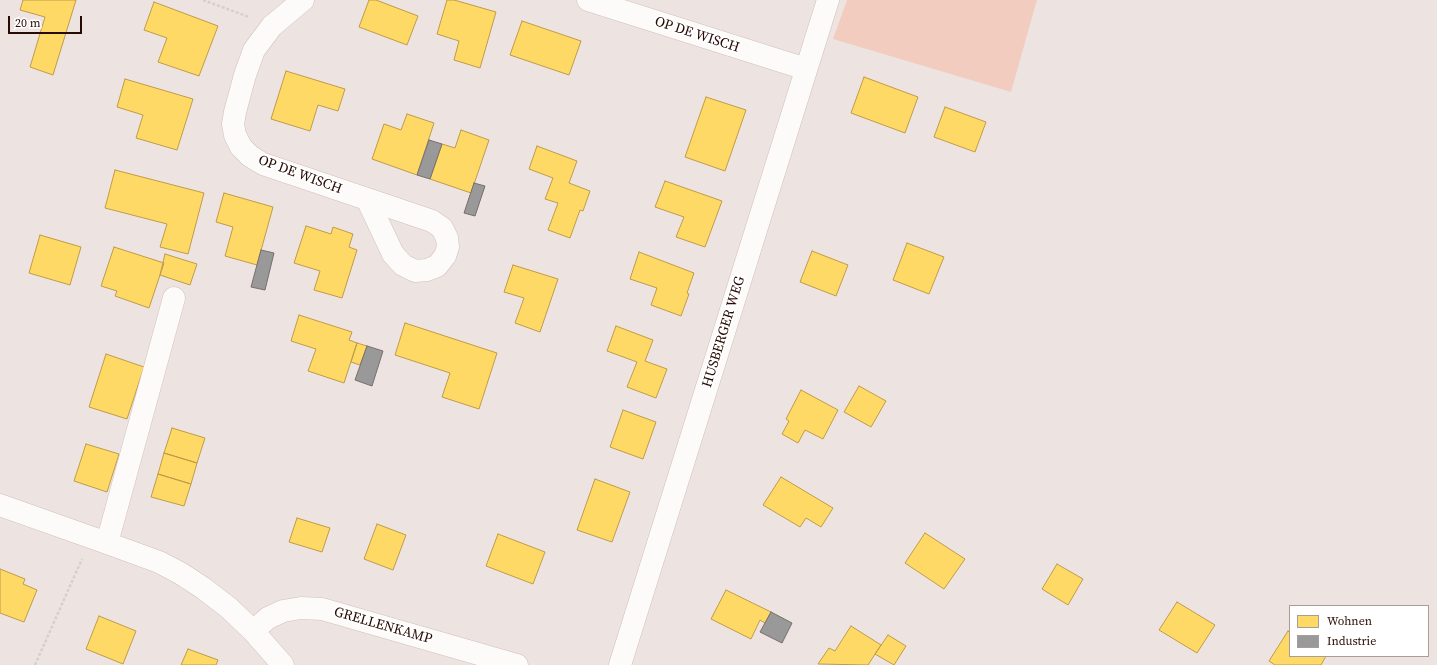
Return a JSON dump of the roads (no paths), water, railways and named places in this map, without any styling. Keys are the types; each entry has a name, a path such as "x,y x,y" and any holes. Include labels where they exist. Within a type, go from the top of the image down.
{"street":[{"name":"OP DE WISCH","path":"303,0 272,26 254,50 245,75 235,112 233,124 235,135 241,147 250,156 263,164 367,199"},
{"name":"OP DE WISCH","path":"588,0 806,69"},
{"name":"HUSBERGER WEG","path":"620,665 828,0"},
{"path":"100,540 174,298"},
{"path":"0,506 100,540 159,562 180,573 229,608 253,631 284,665"},
{"name":"GRELLENKAMP","path":"253,631 268,618 283,611 301,608 322,609 517,665"}]}
